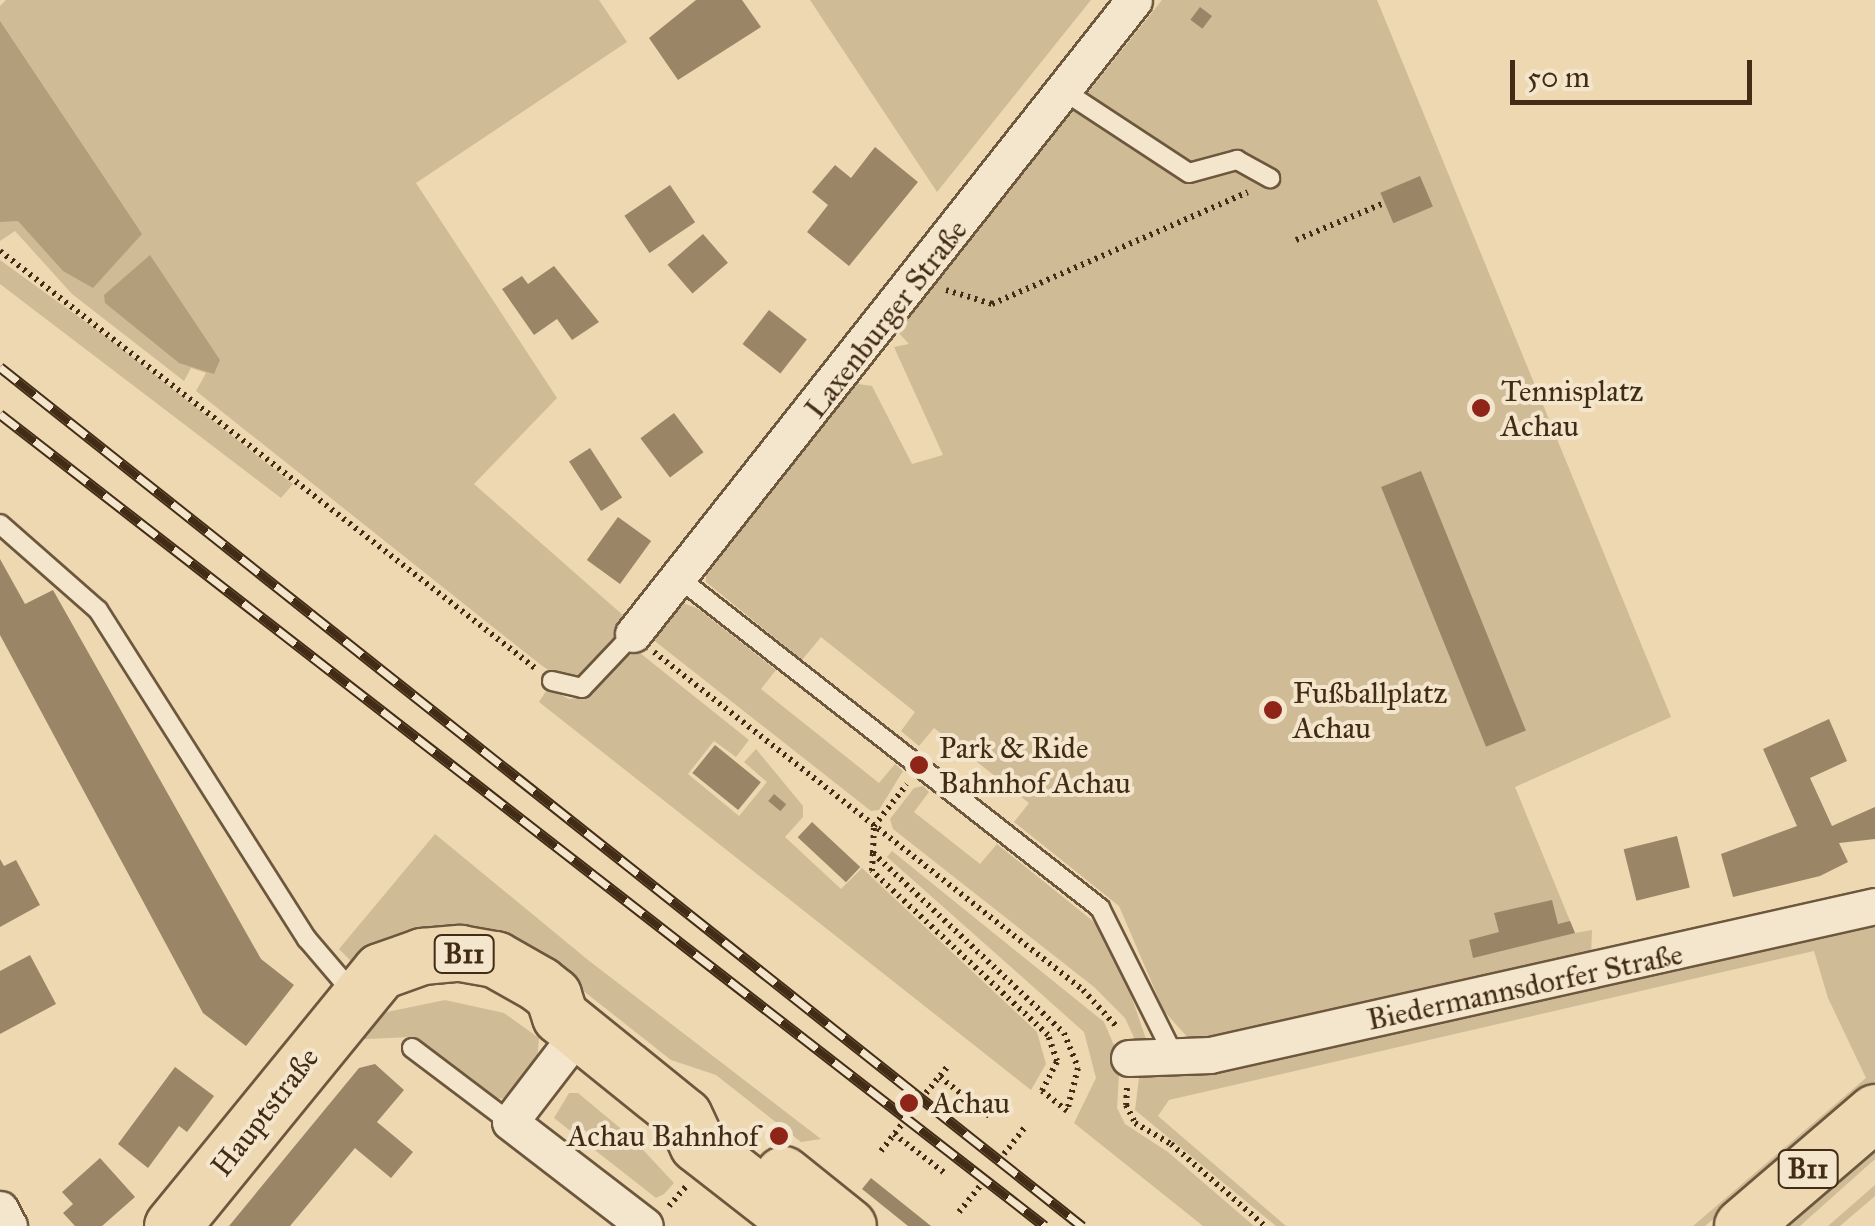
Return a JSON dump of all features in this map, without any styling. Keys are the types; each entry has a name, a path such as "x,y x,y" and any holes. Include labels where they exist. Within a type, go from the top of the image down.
{"main road":[{"name":"B11","path":"362,1001 462,986 569,1024 684,1116 697,1144 802,1226"},
{"name":"Hauptstraße","path":"172,1226 326,1034 362,1001"},
{"name":"B11","path":"1742,1226 1875,1112"},
{"name":"B11","path":"684,1116 718,1122 848,1226"}],"street":[{"name":"Laxenburger Straße","path":"634,634 921,275 1134,0"},
{"name":"Biedermannsdorfer Straße","path":"1129,1058 1249,1046 1875,906"},
{"path":"569,1024 510,1122 646,1226"},
{"path":"0,1209 9,1226"}],"lane":[{"path":"1064,91 1190,173 1237,160 1262,184"},
{"path":"0,524 98,610 306,939 362,1001"},
{"path":"680,579 1110,919 1173,1054"},
{"path":"552,681 582,688 634,634"},
{"path":"412,1048 510,1122"}],"path":[{"path":"921,275 940,288 992,304 1262,184"},
{"path":"1296,240 1384,203"},
{"path":"0,251 552,681"},
{"path":"634,634 1103,1008 1129,1058 1126,1105 1135,1123 1171,1144 1264,1226"},
{"path":"873,853 1064,1033 1078,1068 1075,1096 1068,1111 1042,1091 1057,1061 1048,1036 872,871 874,826 920,767"},
{"path":"926,1093 948,1066"},
{"path":"940,1077 992,1118"},
{"path":"881,1151 902,1124"},
{"path":"1004,1154 1020,1141 1025,1128"},
{"path":"894,1134 947,1176"},
{"path":"959,1212 974,1199 980,1186"},
{"path":"673,1202 683,1190"}],"shaded area":[{"path":"6,0 599,0 627,42 416,183 557,398 474,484 625,617 625,629 584,676 562,679 541,665 196,391 206,373 191,368 184,381 72,294 15,231 0,241 0,6"},
{"path":"810,0 1091,0 937,192"},
{"path":"1162,0 1377,0 1671,717 1515,787 1575,933 1592,930 1591,956 1214,1040 1189,1039 1164,1011 1119,906 1014,822 1029,803 934,728 919,746 901,731 915,712 821,637 802,660 706,582 706,571 851,383 872,386 912,464 943,455 894,347 909,344 897,331"},
{"path":"0,21 142,234 93,288 63,271 18,221 0,222"},
{"path":"150,255 220,360 214,374 179,363 105,303 104,295"},
{"path":"0,260 112,341 293,484 281,498 0,284"},
{"path":"676,601 697,608 776,670 761,689 879,783 895,764 903,771 879,810 871,811 656,642 652,636"},
{"path":"640,653 749,740 736,757 714,741 688,774 739,816 767,782 744,762 756,749 803,806 803,817 785,837 841,889 862,868 1037,1032 1046,1064 1031,1090 539,702 548,688 569,699 586,697 626,656"},
{"path":"923,786 929,792 914,812 980,864 997,844 1099,926 1120,963 1147,1042 1136,1042 1125,1018 1094,987 893,829 890,819 914,788"},
{"path":"435,834 588,960 821,1139 801,1142 716,1075 671,1060 543,959 364,952 351,961 339,949"},
{"path":"892,851 1104,1022 1120,1059 1117,1108 1125,1124 1168,1152 1254,1226 1203,1226 1074,1123 1096,1078 1084,1032 887,857"},
{"path":"1875,920 1875,1082 1705,1226 1693,1226 1866,1078 1828,998 1814,951 1169,1100 1158,1116 1286,1226 1276,1226 1135,1110 1140,1070"},
{"path":"445,1000 504,1013 539,1038 537,1062 509,1098 494,1099 411,1037 346,1040 382,1013"},
{"path":"569,1093 578,1093 631,1137 674,1183 664,1194 656,1198 554,1118"},
{"path":"1875,1139 1875,1159 1800,1226 1774,1226"},
{"path":"1875,1185 1875,1196 1840,1226 1828,1226"}],"building":[{"path":"696,0 742,0 761,27 678,80 649,38"},
{"path":"1200,7 1212,16 1202,29 1190,20"},
{"path":"875,147 918,182 849,266 807,232 828,205 812,192 835,165 851,178"},
{"path":"1420,176 1433,206 1393,223 1380,193"},
{"path":"670,185 695,222 650,253 624,216"},
{"path":"703,234 728,263 692,294 668,265"},
{"path":"554,266 599,322 572,340 557,319 534,335 502,289 522,276 528,284"},
{"path":"769,310 807,340 780,373 743,344"},
{"path":"674,413 703,452 670,477 640,438"},
{"path":"590,448 622,497 601,511 569,462"},
{"path":"1421,471 1526,731 1486,747 1381,487"},
{"path":"618,517 651,541 620,584 587,560"},
{"path":"0,559 25,604 53,590 261,959 294,985 246,1046 203,1013 0,635"},
{"path":"1829,719 1847,761 1810,778 1832,826 1875,807 1875,839 1839,843 1848,862 1820,876 1733,897 1721,854 1797,826 1763,749"},
{"path":"715,745 761,782 738,810 692,773"},
{"path":"774,794 786,804 780,811 768,801"},
{"path":"812,822 860,867 846,882 798,837"},
{"path":"1677,836 1690,887 1636,901 1624,849"},
{"path":"0,859 4,866 16,860 40,905 0,927"},
{"path":"1552,900 1558,924 1570,921 1575,933 1473,958 1469,940 1499,932 1494,913"},
{"path":"30,955 56,1004 0,1034 0,971"},
{"path":"375,1064 404,1090 377,1122 413,1152 391,1178 355,1148 290,1226 229,1226 359,1068"},
{"path":"175,1067 214,1096 187,1132 179,1126 148,1168 118,1144"},
{"path":"100,1158 135,1197 102,1226 75,1226 63,1213 73,1204 62,1192"},
{"path":"871,1178 931,1226 908,1226 862,1189"}],"railway":[{"path":"0,367 1082,1226"},
{"path":"0,414 1045,1226"}],"place":[{"name":"Tennisplatz Achau","path":"1481,408"},
{"name":"Fußballplatz Achau","path":"1273,710"},
{"name":"Park & Ride Bahnhof Achau","path":"919,765"},
{"name":"Achau","path":"909,1103"},
{"name":"Achau Bahnhof","path":"779,1136"}]}
